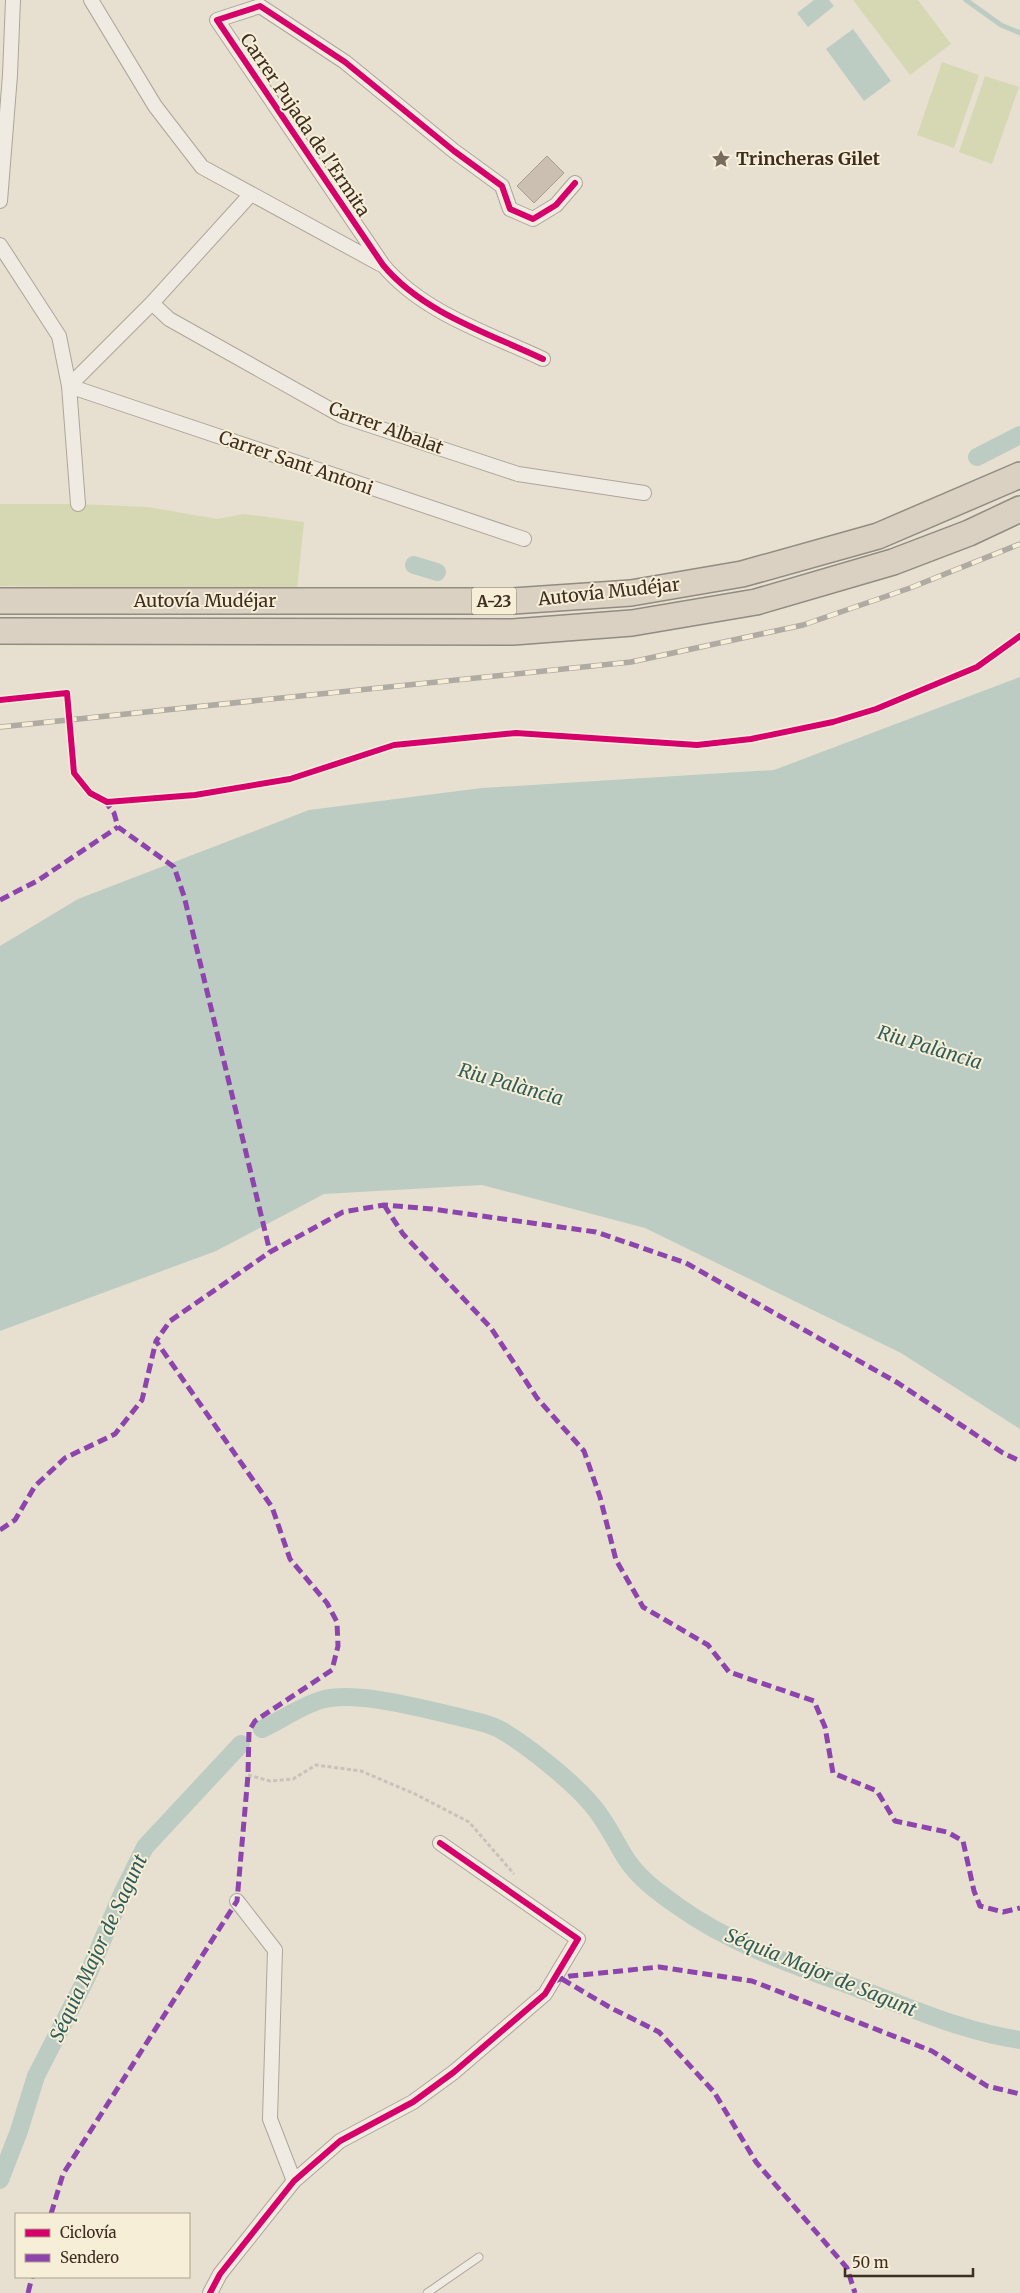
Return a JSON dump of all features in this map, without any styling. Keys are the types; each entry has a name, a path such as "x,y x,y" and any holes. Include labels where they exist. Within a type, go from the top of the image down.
{"highway":[{"name":"Autovía Mudéjar","path":"0,601 513,601 631,593 742,574 878,536 973,497 1020,475"},
{"name":"Autovía Mudéjar","path":"0,631 514,632 632,623 756,602 893,562 969,533 1020,509"}],"street":[{"path":"0,201 10,75 13,0"},
{"name":"Carrer Pujada de l'Ermita","path":"91,0 155,106 202,166 383,266"},
{"name":"Carrer Pujada de l'Ermita","path":"543,359 430,306 398,284 383,266 217,20 260,6 345,62 454,151 502,186 510,209 533,219 556,205 575,183"},
{"path":"69,386 152,303 251,194"},
{"path":"0,245 59,336 69,386 78,504"},
{"name":"Carrer Albalat","path":"152,303 169,319 342,416 518,474 644,493"},
{"name":"Carrer Sant Antoni","path":"69,386 524,539"},
{"path":"210,2293 220,2274 294,2181 340,2141 413,2102 454,2072 545,1994 578,1939 440,1843"},
{"path":"237,1901 275,1950 270,2120 294,2181"}],"lane":[{"path":"427,2293 479,2257"}],"path":[{"path":"248,1775 270,1781 293,1779 316,1765 360,1771 415,1794 469,1822 520,1881"}],"green space":[{"path":"853,0 918,0 951,44 910,75"},
{"path":"942,62 979,75 954,148 917,135"},
{"path":"985,76 1019,87 992,164 959,152"},
{"path":"0,504 78,504 148,507 217,519 244,514 304,522 297,590 0,586"}],"water":[{"path":"814,0 829,0 834,6 808,27 797,13"},
{"path":"853,29 891,81 864,101 826,49"},
{"name":"Riu Palància","path":"1020,677 1020,1429 901,1353 645,1228 482,1185 324,1194 216,1251 0,1331 0,946 78,899 309,810 482,788 774,770"}],"building":[{"path":"547,156 564,173 534,203 517,186"}],"waterway":[{"path":"966,0 1001,25 1020,33"},
{"path":"977,457 1020,435"},
{"path":"414,565 437,572"},
{"name":"Séquia Major de Sagunt","path":"262,1729 299,1709 321,1700 335,1697 388,1701 478,1721 496,1727 536,1754 573,1785 597,1811 636,1872 657,1891 700,1921 744,1944 815,1973 960,2026 1020,2040"},
{"name":"Séquia Major de Sagunt","path":"0,2180 19,2131 36,2076 86,1979 122,1894 145,1847 241,1744"}],"railway":[{"path":"0,727 631,662 803,625 910,588 1020,544"}],"marked path":[{"path":"104,800 114,813 118,827 174,867 184,896 270,1252"},
{"path":"0,900 37,881 118,827"},
{"path":"384,1205 403,1234 491,1328 537,1398 584,1451 600,1497 616,1560 643,1607 708,1645 729,1672 814,1701 825,1727 833,1773 877,1791 895,1821 947,1832 963,1841 974,1891 980,1906 1003,1912 1020,1908"},
{"path":"51,2213 63,2174 237,1901 248,1775 249,1731 255,1721 332,1670 338,1646 337,1622 327,1603 290,1559 272,1507 156,1341 170,1321 270,1252 343,1212 384,1205 432,1209 596,1232 686,1263 898,1383 1003,1453 1020,1461"},
{"path":"0,1530 15,1520 35,1486 65,1458 115,1434 142,1400 156,1341"},
{"path":"554,1981 570,1976 659,1967 752,1981 932,2051 987,2086 1020,2094"},
{"path":"562,1979 611,2008 659,2032 714,2092 756,2162 847,2268 855,2293"},
{"path":"28,2293 32,2278"}],"cycle path":[{"path":"543,359 457,320 417,296 399,282 383,265 217,20 260,6 345,62 454,151 502,186 510,209 533,219 556,205 575,183"},
{"path":"0,700 67,693 74,773 90,793 107,802 195,795 290,779 394,745 516,733 697,745 751,739 833,722 876,709 977,667 1020,636"},
{"path":"210,2293 220,2274 294,2181 340,2141 413,2102 454,2072 545,1994 578,1939 440,1843"}],"place":[{"name":"Trincheras Gilet","path":"721,159"}]}
